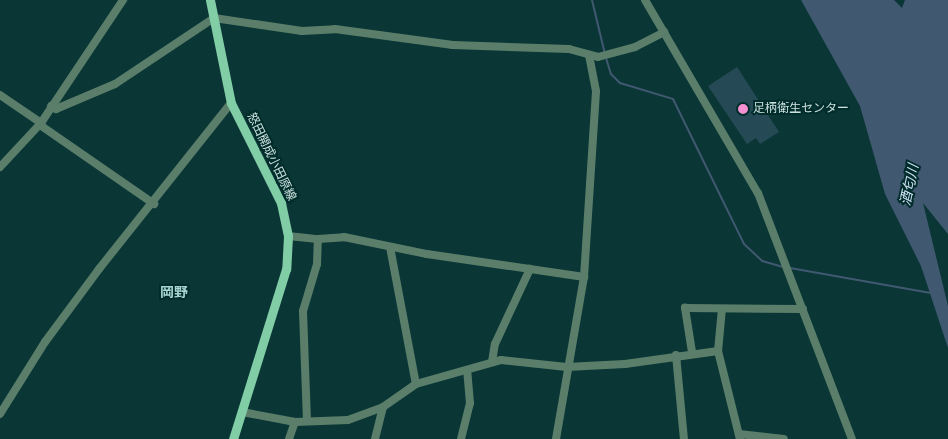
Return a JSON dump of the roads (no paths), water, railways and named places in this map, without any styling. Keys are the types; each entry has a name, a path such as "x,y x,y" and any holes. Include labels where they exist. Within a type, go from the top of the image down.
{"main road":[{"name":"怒田開成小田原線","path":"210,0 231,103 280,203 288,236 286,269 233,439"}],"street":[{"path":"0,167 40,124 123,0"},
{"path":"645,0 740,159 803,308 852,439"},
{"path":"51,106 56,109 115,84 214,18 302,32 335,29 453,45 569,49 598,58 635,47 664,32"},
{"path":"556,439 584,277 596,91 589,55"},
{"path":"0,96 154,204"},
{"path":"0,414 61,320 154,204 231,103"},
{"path":"288,236 318,240 344,237 390,247 584,277"},
{"path":"307,421 303,311 317,264 318,240"},
{"path":"390,247 416,384"},
{"path":"492,362 495,344 530,269"},
{"path":"692,352 685,308 803,308"},
{"path":"722,309 718,350 740,437 784,439"},
{"path":"242,412 296,422 348,420 383,407 416,384 467,371 492,362 513,359 567,367 625,364 692,352 718,350"},
{"path":"676,355 684,439"},
{"path":"461,439 470,403 467,371"},
{"path":"375,439 383,407"},
{"path":"289,439 296,422"}],"water":[{"name":"酒匂川","path":"801,0 894,0 902,8 905,0 948,0 948,234 923,203 948,306 948,348 921,266 885,194 860,106"}],"waterway":[{"path":"592,0 605,54"},
{"path":"606,58 611,74 620,83 673,99 744,244 762,261 783,267"},
{"path":"790,268 931,293"}],"place":[{"name":"足柄衛生センター","path":"743,109"}],"district":[{"name":"岡野","path":"174,293"}]}
